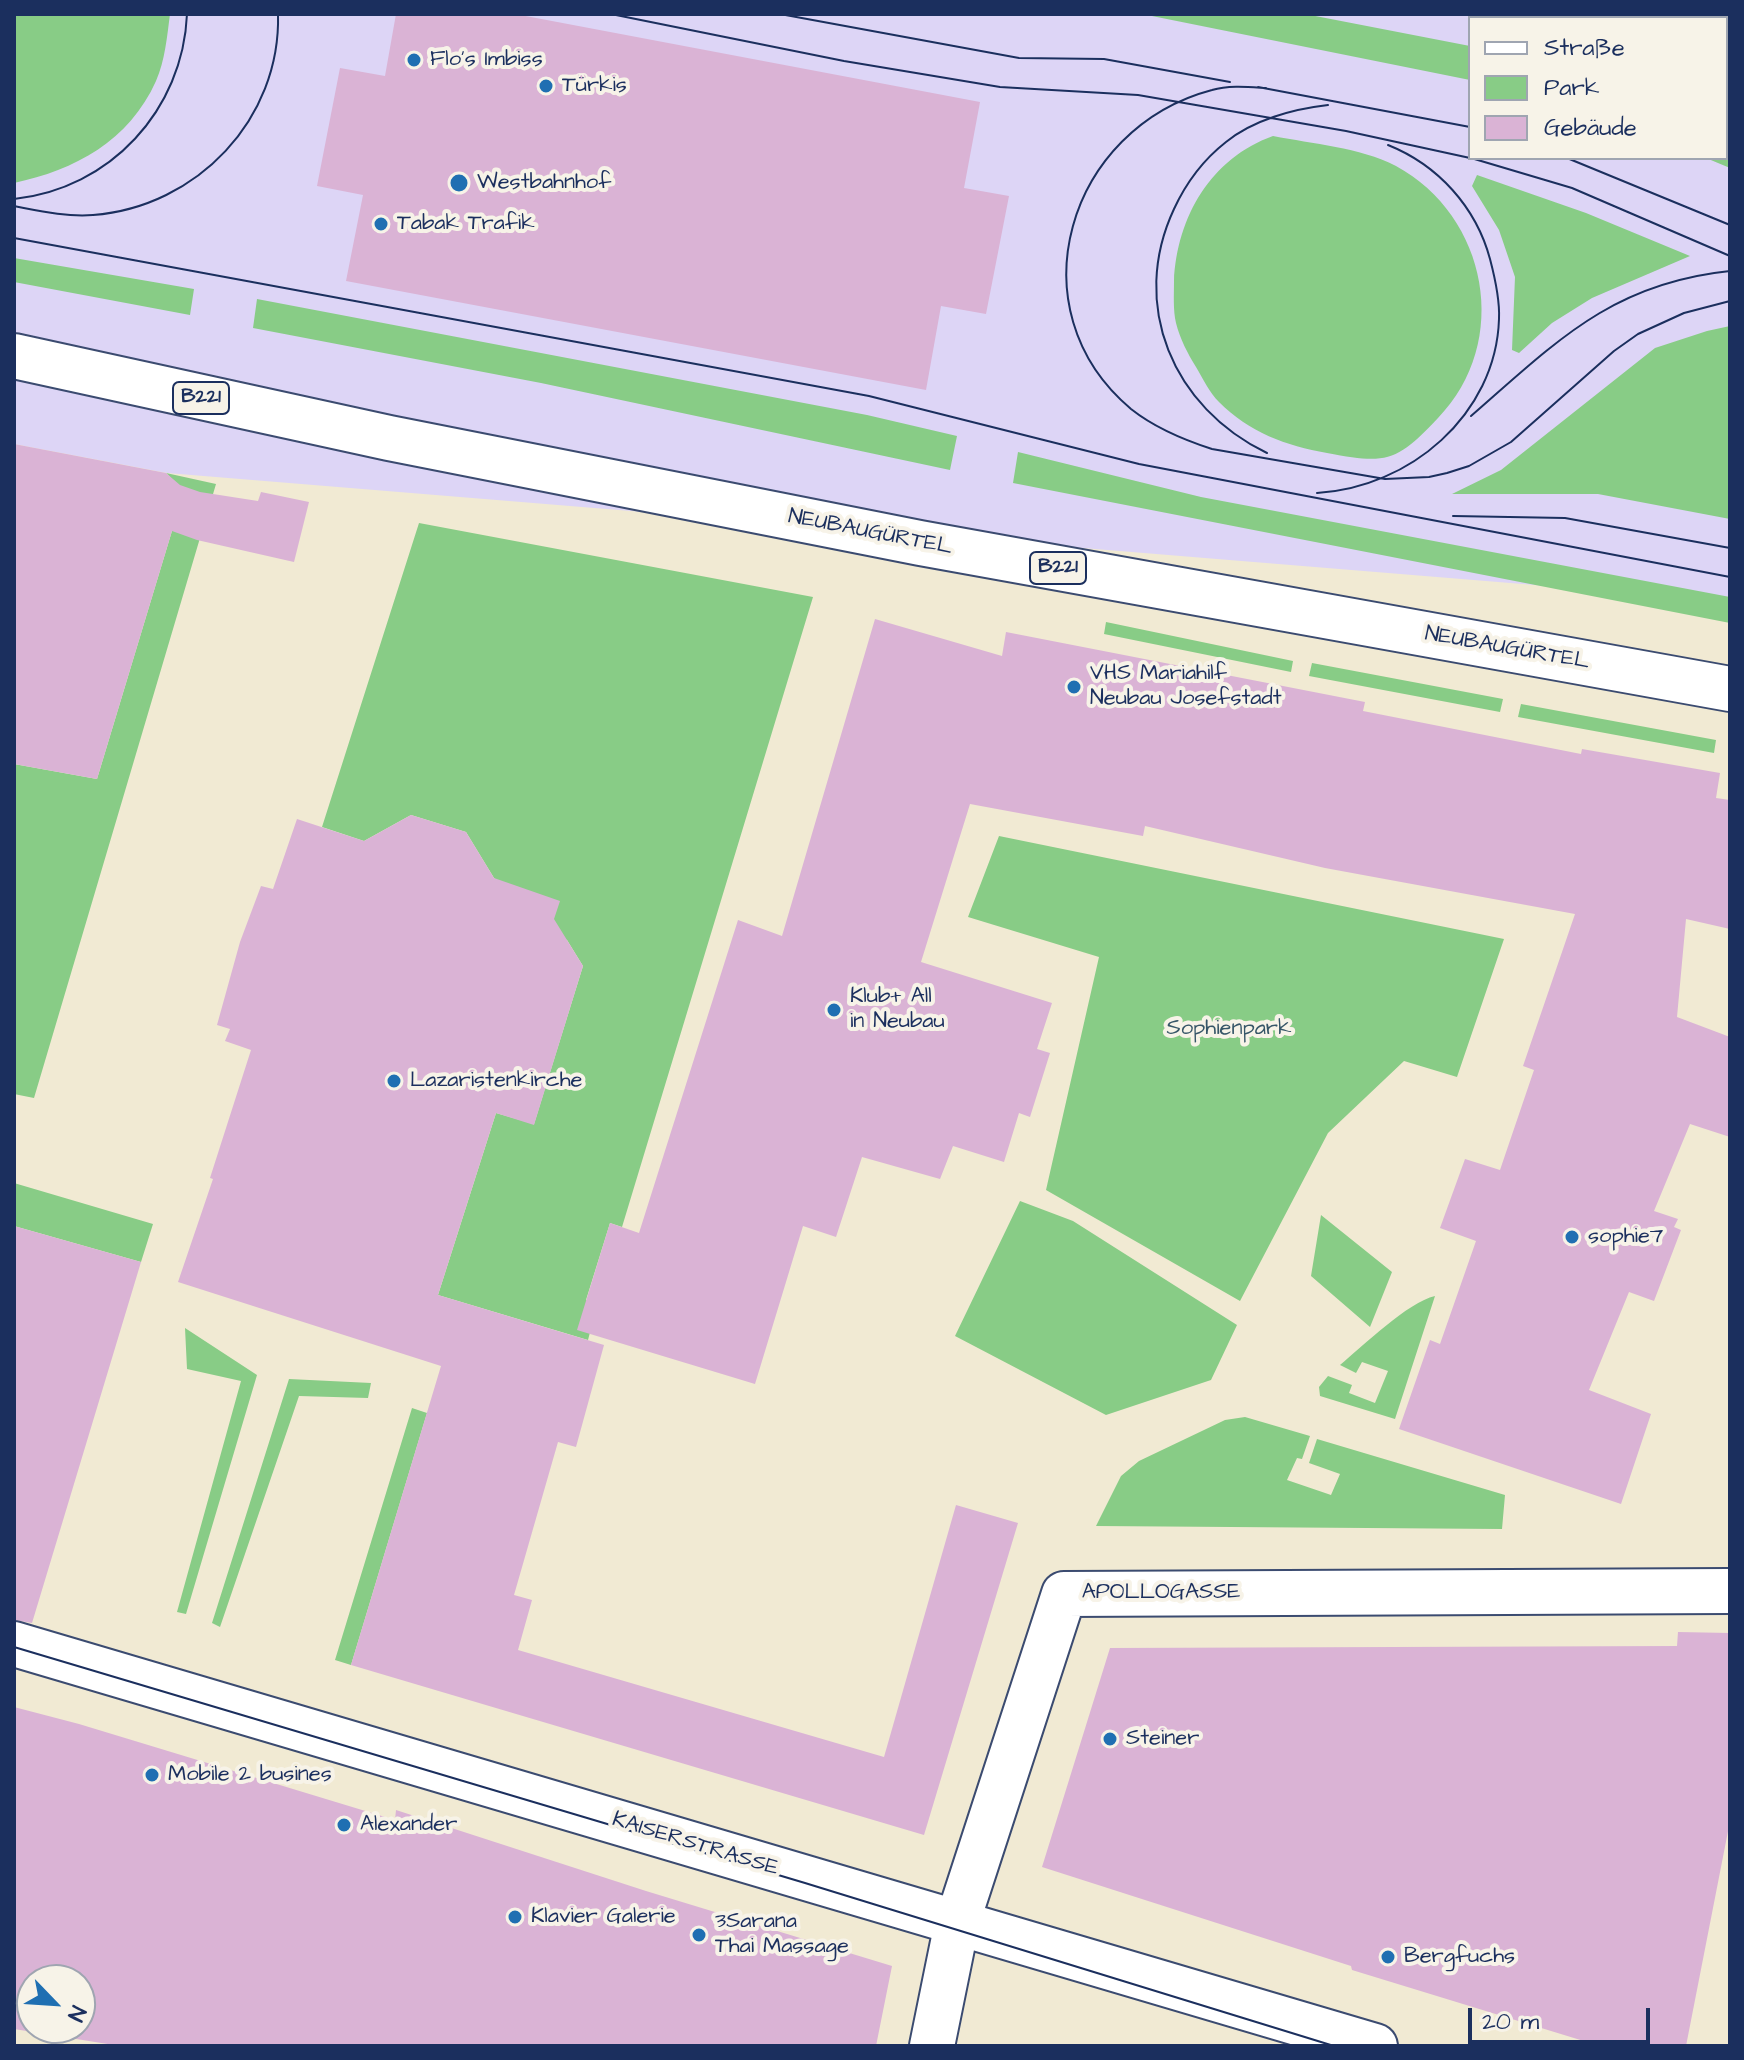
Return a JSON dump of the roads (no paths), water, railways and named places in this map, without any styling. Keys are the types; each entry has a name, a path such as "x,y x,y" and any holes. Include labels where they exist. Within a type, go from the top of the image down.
{"street":[{"name":"NEUBAUGÜRTEL","path":"14,356 389,438 920,543 1730,689"},
{"name":"APOLLOGASSE","path":"932,2046 957,1923 1064,1594 1730,1591"},
{"name":"KAISERSTRASSE","path":"14,1644 1375,2046"}],"tram line":[{"path":"14,199 49,192 81,179 110,161 135,139 156,112 172,82 182,49 187,14"},
{"path":"14,206 63,214 93,215 131,208 166,195 198,176 226,151 248,122 265,89 275,52 278,14"},
{"path":"611,14 844,61 1000,87 1138,95 1346,131 1468,158"},
{"path":"780,14 1019,58 1104,59 1230,82"},
{"path":"1258,87 1468,127"},
{"path":"1266,88 1219,88 1162,111 1122,142 1092,181 1073,226 1066,274 1073,322 1094,368 1131,409 1170,433 1212,449 1385,479 1447,473 1469,466 1511,442 1614,351 1638,334 1684,313 1730,301"},
{"path":"1267,453 1234,434 1206,409 1184,381 1168,350 1159,317 1156,281 1161,245 1184,190 1218,149 1237,134 1261,122 1301,109 1328,105"},
{"path":"1317,493 1351,488 1384,477 1414,461 1441,440 1464,415 1482,386 1494,354 1499,319 1498,296 1490,259 1475,222 1465,205 1439,176 1388,145"},
{"path":"1478,160 1572,188 1730,256"},
{"path":"1572,160 1730,225"},
{"path":"14,238 869,396 1139,464 1730,577"},
{"path":"1471,416 1588,320 1652,288 1730,271"},
{"path":"1453,516 1565,518 1730,548"},
{"path":"14,1647 805,1883 1334,2046"}],"place":[{"name":"Flo's Imbiss","path":"414,60"},
{"name":"Türkis","path":"546,86"},
{"name":"Westbahnhof","path":"459,183"},
{"name":"Tabak Trafik","path":"381,224"},
{"name":"VHS Mariahilf Neubau Josefstadt","path":"1074,687"},
{"name":"Klub+ All in Neubau","path":"834,1010"},
{"name":"Lazaristenkirche","path":"394,1081"},
{"name":"sophie7","path":"1572,1237"},
{"name":"Steiner","path":"1110,1739"},
{"name":"Mobile 2 busines","path":"152,1775"},
{"name":"Alexander","path":"344,1825"},
{"name":"Klavier Galerie","path":"515,1917"},
{"name":"3Sarana Thai Massage","path":"699,1935"},
{"name":"Bergfuchs","path":"1388,1957"}],"park label":[{"name":"Sophienpark","path":"1229,1029"}]}
